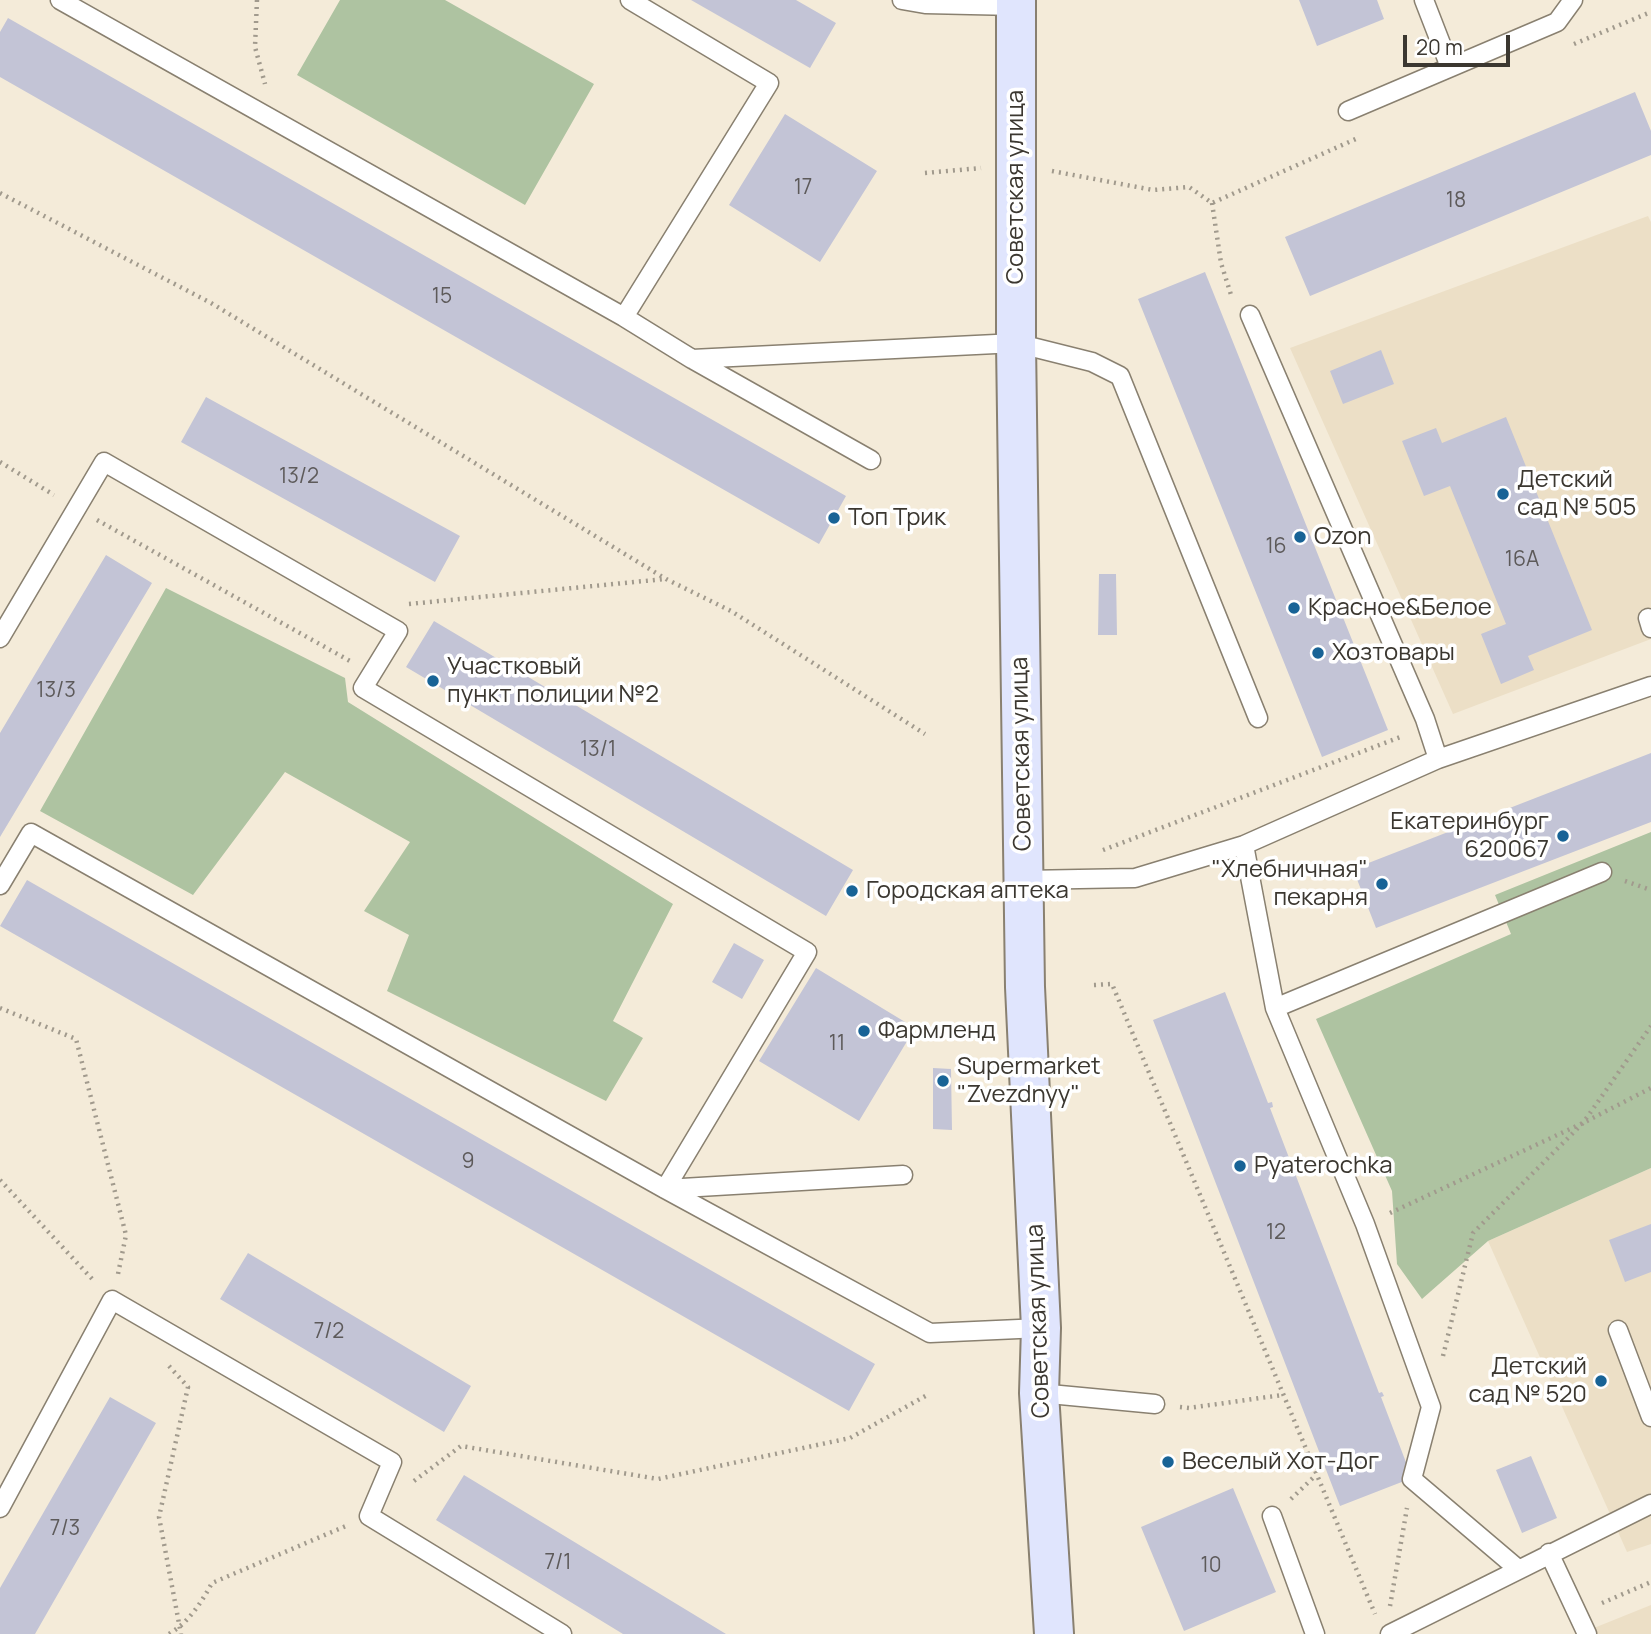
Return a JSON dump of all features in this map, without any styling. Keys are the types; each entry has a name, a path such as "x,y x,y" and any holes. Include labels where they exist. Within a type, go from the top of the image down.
{"main road":[{"name":"Советская улица","path":"1016,3 1016,343 1026,987 1041,1328 1039,1393 1054,1634"}],"lane":[{"path":"60,0 274,118 870,460"},
{"path":"624,317 769,83 630,0"},
{"path":"902,0 925,4 1016,3"},
{"path":"1424,0 1450,67"},
{"path":"1348,111 1557,22 1573,0"},
{"path":"1243,312 1425,719 1438,759"},
{"path":"692,359 1016,343 1092,362 1120,376 1258,719"},
{"path":"0,638 104,462 398,631 363,688 807,952 665,1189"},
{"path":"1024,880 1135,878 1244,845 1438,759 1651,686"},
{"path":"0,885 31,833 665,1189 930,1333 1041,1328"},
{"path":"1244,845 1275,1008 1365,1224 1431,1407 1412,1479 1518,1569"},
{"path":"1275,1008 1602,872"},
{"path":"665,1189 903,1175"},
{"path":"0,1508 112,1300 392,1462 369,1517 562,1634"},
{"path":"1618,1330 1651,1417"},
{"path":"1039,1393 1155,1404"},
{"path":"1384,1628 1518,1569 1651,1504"},
{"path":"1272,1516 1315,1634"},
{"path":"1549,1553 1587,1634"}],"path":[{"path":"257,0 255,47 274,118"},
{"path":"1092,178 1153,190"},
{"path":"0,192 211,303 666,579 731,611 925,734"},
{"path":"1212,203 1221,263 1243,312"},
{"path":"0,462 76,508 372,674"},
{"path":"398,631 407,605 666,579"},
{"path":"1093,854 1409,734"},
{"path":"1094,985 1112,984 1282,1395 1384,1628"},
{"path":"1431,1407 1472,1233 1583,1124 1651,1026"},
{"path":"1365,1224 1583,1124 1651,1088"},
{"path":"0,1180 112,1300"},
{"path":"169,1634 180,1628 202,1601 212,1583 369,1517 461,1446 658,1479 850,1438 929,1394"},
{"path":"1155,1404 1189,1408 1282,1395"},
{"path":"1390,1608 1412,1479"},
{"path":"1578,1613 1651,1582"}],"shaded area":[{"name":"Детский сад № 505","path":"1648,216 1651,222 1651,639 1453,714 1290,348"},
{"name":"Детский сад № 520","path":"1651,1168 1651,1544 1627,1552 1488,1241"},
{"path":"1651,1605 1651,1634 1579,1634"}],"green space":[{"path":"340,0 445,0 594,84 525,205 297,75"},
{"path":"166,588 345,678 348,702 673,904 613,1021 643,1038 606,1101 387,991 409,935 364,911 410,842 285,772 193,895 40,811"},
{"path":"1651,832 1651,1168 1488,1241 1422,1299 1397,1264 1392,1191 1316,1019 1511,934 1495,895"}],"building":[{"path":"691,0 796,0 836,23 810,68"},
{"path":"1299,0 1377,0 1384,19 1317,46"},
{"path":"8,18 846,496 819,544 0,77 0,32"},
{"path":"1635,92 1651,131 1651,155 1310,296 1285,237"},
{"path":"785,114 877,171 820,262 729,205"},
{"path":"1205,272 1388,730 1322,757 1138,299"},
{"path":"1381,350 1394,384 1343,404 1330,371"},
{"path":"206,397 460,536 435,582 181,442"},
{"path":"1506,417 1592,630 1528,656 1534,670 1501,684 1481,634 1506,624 1450,486 1424,496 1402,441 1436,428 1442,443"},
{"path":"106,555 152,583 0,837 0,733"},
{"path":"1099,574 1116,574 1117,635 1098,635"},
{"path":"434,621 853,870 826,916 406,667"},
{"path":"1651,753 1651,822 1376,928 1353,869"},
{"path":"27,880 875,1364 849,1411 0,926"},
{"path":"734,943 764,960 742,999 712,982"},
{"path":"816,968 915,1028 859,1121 759,1061"},
{"path":"1225,992 1268,1103 1272,1102 1273,1107 1270,1108 1379,1393 1382,1392 1384,1396 1381,1397 1412,1478 1340,1506 1153,1020"},
{"path":"933,1068 951,1069 952,1130 933,1129"},
{"path":"1651,1224 1651,1272 1625,1282 1609,1240"},
{"path":"248,1253 471,1386 444,1432 220,1299"},
{"path":"110,1397 156,1423 35,1634 0,1634 0,1588"},
{"path":"1531,1456 1557,1518 1522,1533 1496,1470"},
{"path":"464,1475 726,1634 623,1634 436,1520"},
{"path":"1233,1488 1276,1592 1184,1631 1141,1527"}],"place":[{"name":"Детский сад № 505","path":"1503,494"},
{"name":"Топ Трик","path":"834,518"},
{"name":"Ozon","path":"1300,537"},
{"name":"Красное&Белое","path":"1294,608"},
{"name":"Хозтовары","path":"1318,653"},
{"name":"Участковый пункт полиции №2","path":"433,681"},
{"name":"Екатеринбург 620067","path":"1563,836"},
{"name":"\"Хлебничная\" пекарня","path":"1382,884"},
{"name":"Городская аптека","path":"852,891"},
{"name":"Фармленд","path":"864,1031"},
{"name":"Supermarket \"Zvezdnyy\"","path":"943,1081"},
{"name":"Pyaterochka","path":"1240,1166"},
{"name":"Детский сад № 520","path":"1601,1381"},
{"name":"Веселый Хот-Дог","path":"1168,1462"}]}
